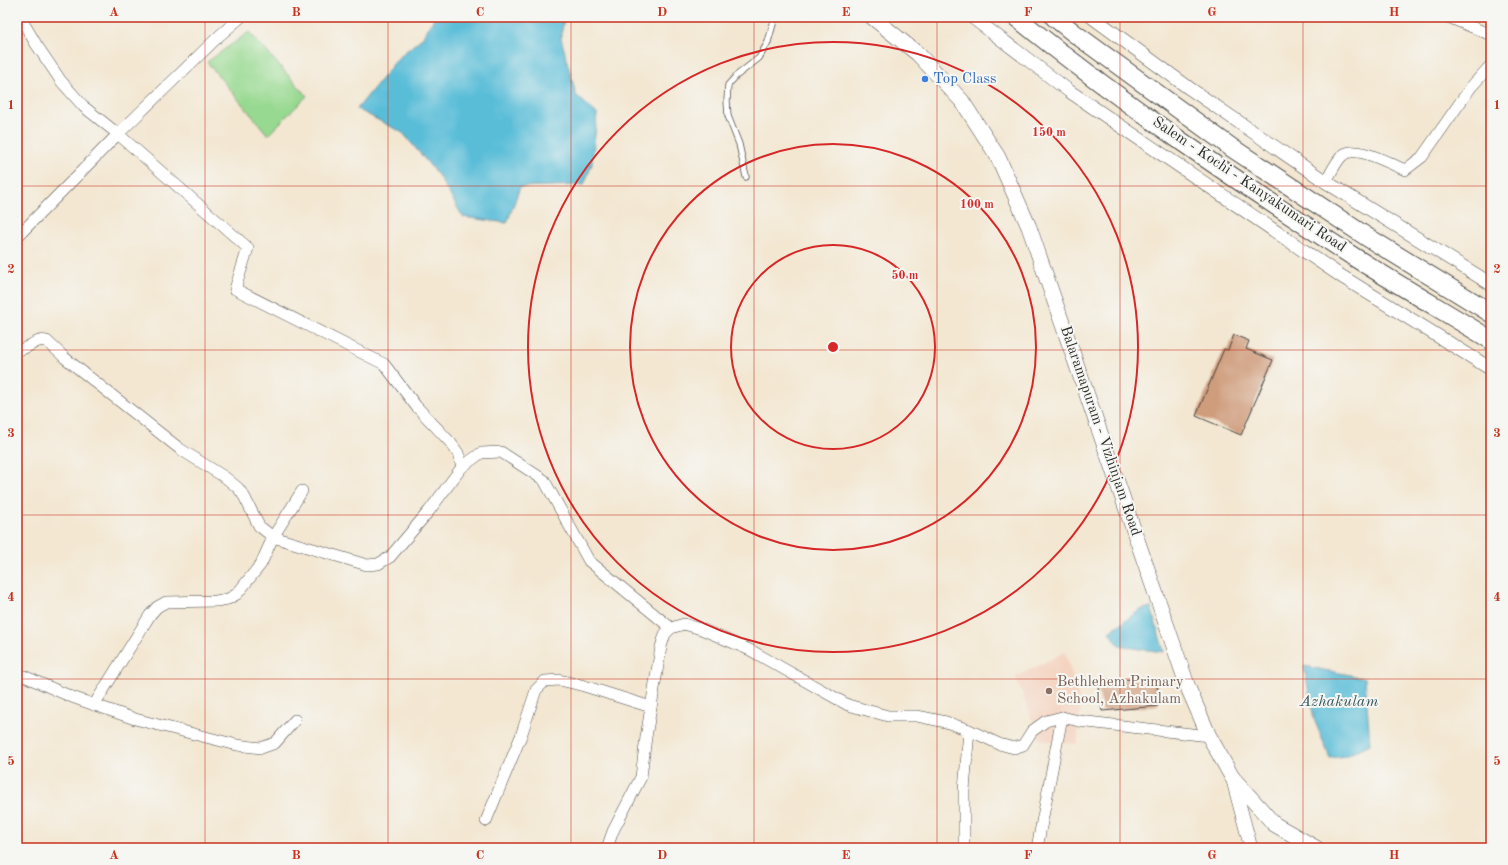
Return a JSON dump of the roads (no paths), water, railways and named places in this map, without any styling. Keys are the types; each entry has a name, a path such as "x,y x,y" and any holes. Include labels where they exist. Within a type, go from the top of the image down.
{"highway":[{"name":"Salem - Kochi - Kanyakumari Road","path":"1016,17 1061,53 1218,168 1355,257 1491,340"},
{"name":"Salem - Kochi - Kanyakumari Road","path":"1054,17 1232,148 1367,237 1491,313"}],"main road":[{"name":"Balaramapuram - Vizhinjam Road","path":"872,17 918,54 962,101 998,157 1029,227 1189,690 1209,736 1232,777 1274,824 1316,848"}],"street":[{"path":"20,17 61,81 84,107 118,134 248,248 235,289 384,364 416,406 450,442 458,453 462,467"},
{"path":"17,237 118,134 219,36 241,17"},
{"path":"972,17 1069,91 1341,276 1491,369"},
{"path":"1092,17 1189,88 1326,182 1491,284"},
{"path":"1448,17 1491,35"},
{"path":"1326,182 1343,155 1353,152 1366,154 1405,170 1413,165 1422,157 1471,87 1491,65"},
{"path":"17,350 23,350 34,342 43,340 46,341 65,358 180,449 226,478 238,488 260,526 273,537 367,565 378,564 390,557 429,511 462,467 481,452 501,452 544,480 589,561 671,628"},
{"path":"94,705 150,615 157,608 166,602 216,601 228,599 237,594 261,564 273,537 302,491"},
{"path":"607,848 613,831 641,777 661,647 665,634 671,628 684,624 701,629 750,650 848,705 888,716 917,716 946,722 969,730 999,744 1014,748 1023,745 1032,731 1046,721 1062,717 1079,721 1209,736"},
{"path":"17,673 72,697 142,721 237,745 261,748 275,743 295,720"},
{"path":"486,821 521,736 536,690 545,682 559,680 581,685 651,707"},
{"path":"1037,848 1062,717"},
{"path":"964,848 964,790 969,730"},
{"path":"1232,777 1251,848"}],"lane":[{"path":"746,177 739,144 728,116 728,85 736,76 759,58 768,42 774,17"}],"water":[{"path":"435,17 564,17 561,38 576,95 597,114 592,164 584,185 520,187 507,223 463,217 438,175 403,133 357,109 399,57 422,38"},
{"path":"1151,607 1164,652 1119,645 1109,632 1140,610"},
{"name":"Azhakulam","path":"1304,666 1365,678 1370,744 1346,756 1330,758 1314,719"}],"place":[{"name":"Top Class","path":"925,79"},
{"name":"Bethlehem Primary School, Azhakulam","path":"1049,691"}]}
